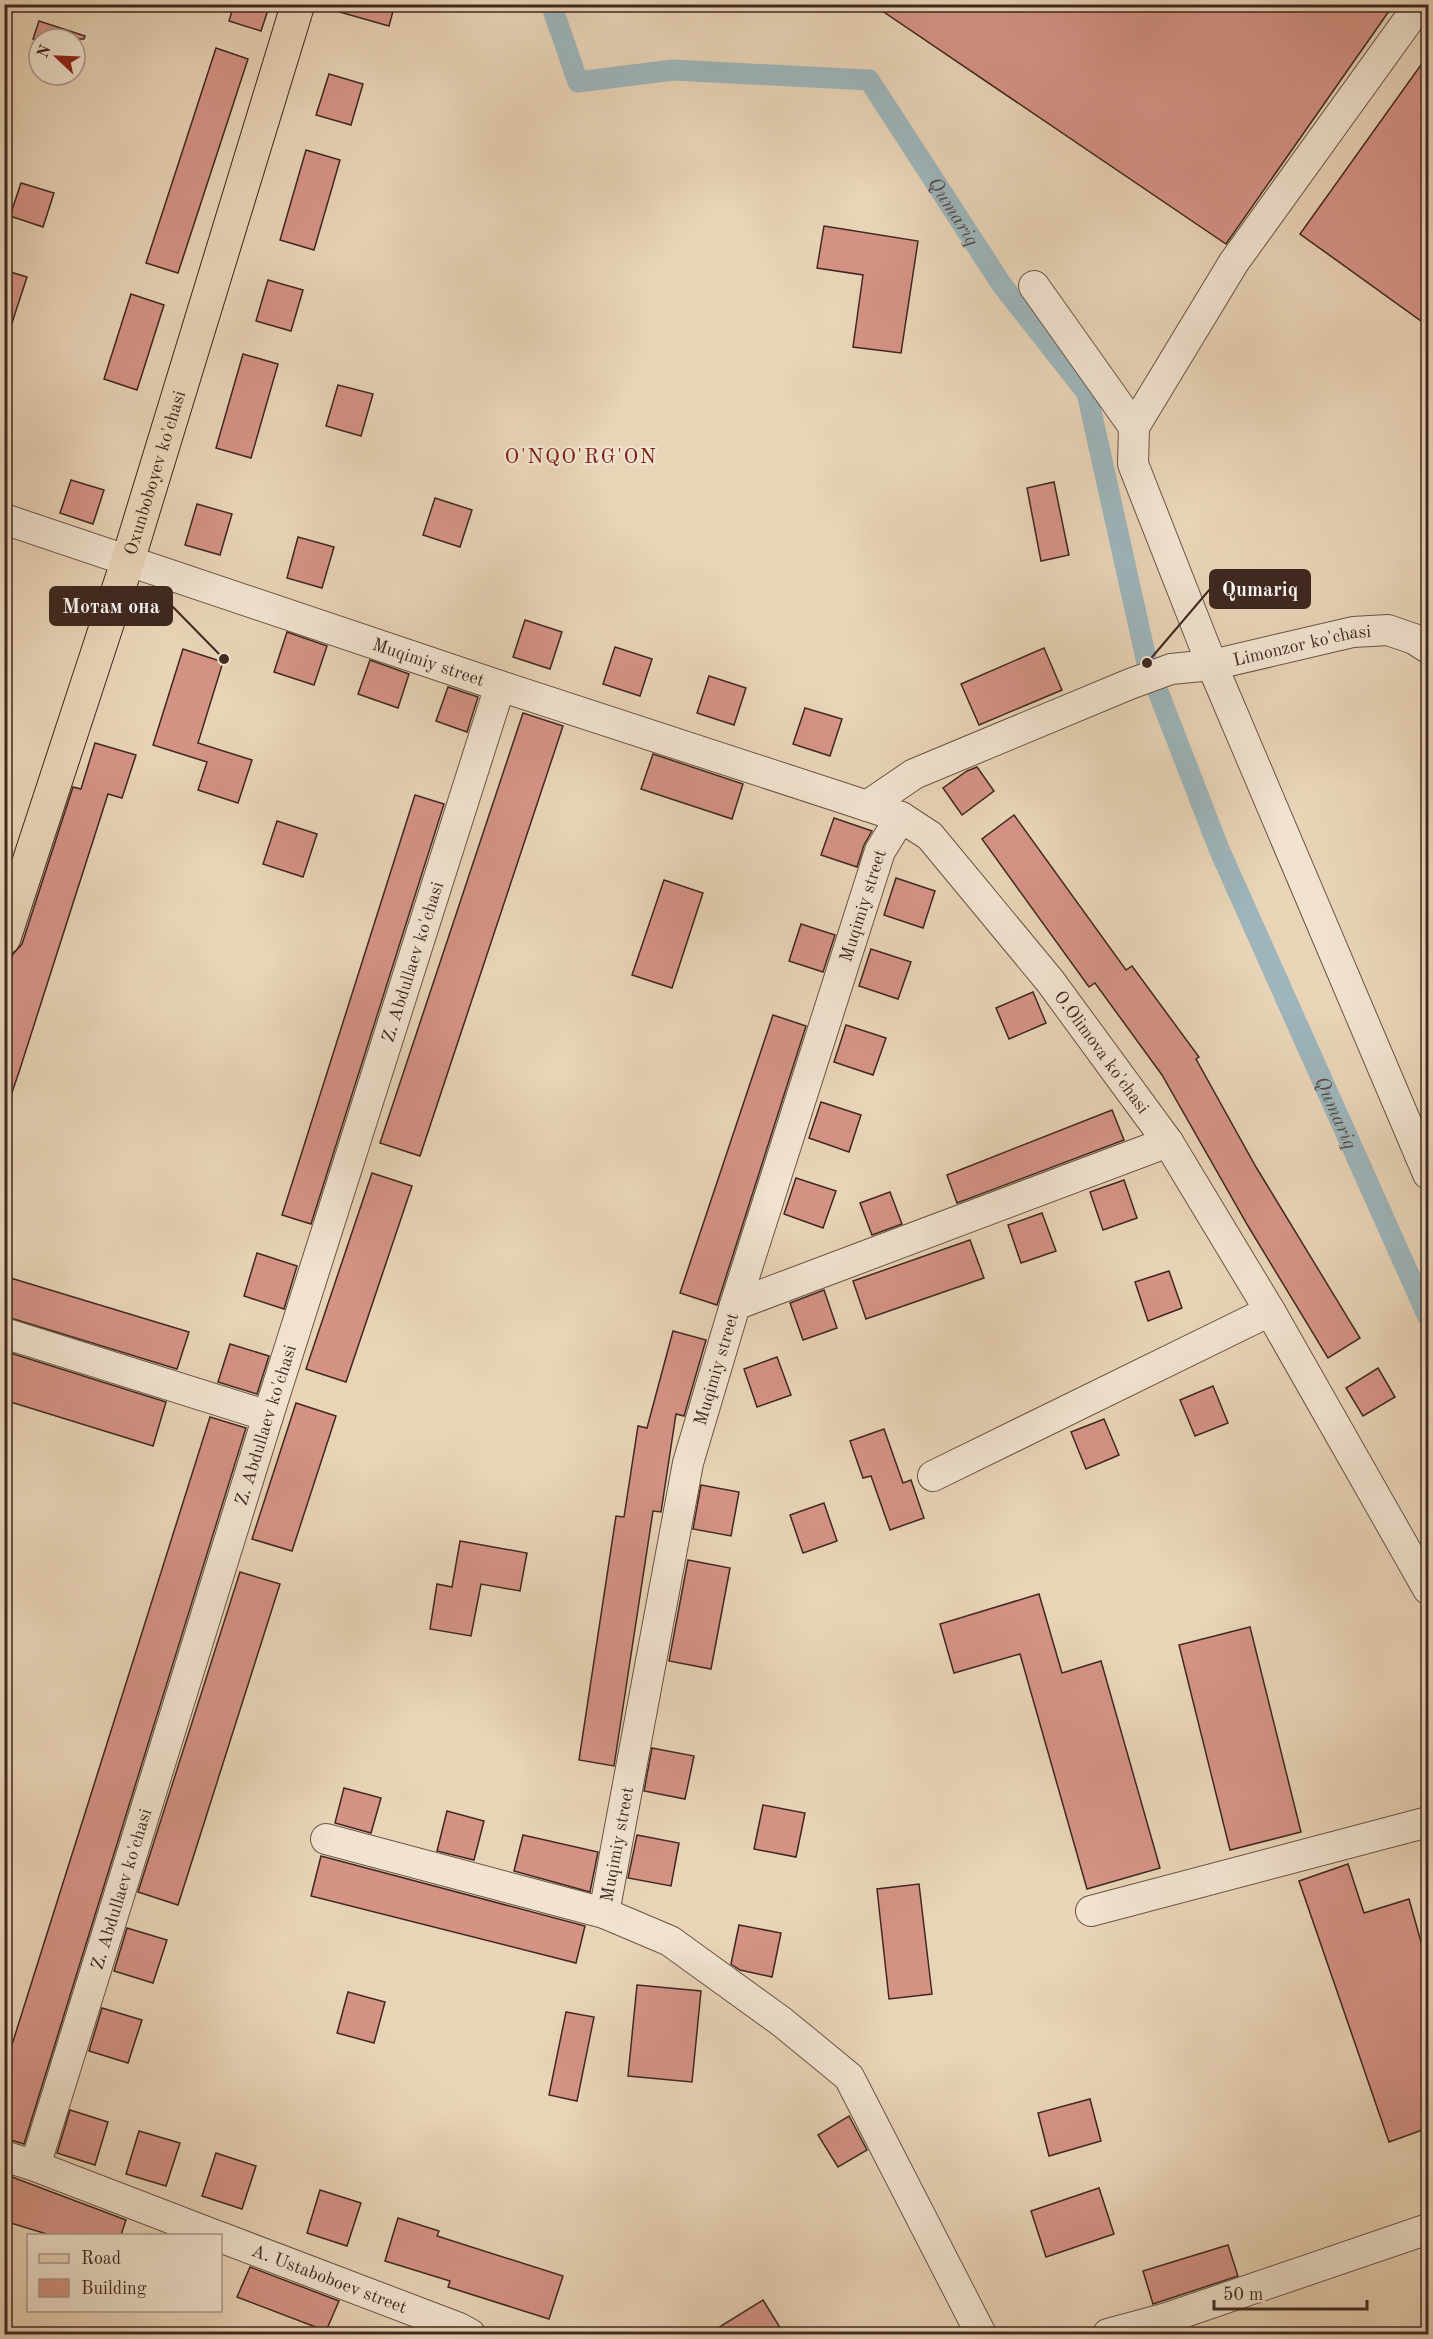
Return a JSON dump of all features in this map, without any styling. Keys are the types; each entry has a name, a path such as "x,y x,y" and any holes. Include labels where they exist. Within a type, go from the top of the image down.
{"main road":[{"name":"Oxunboboyev ko'chasi","path":"4,938 128,560 298,4"}],"street":[{"path":"1420,4 1234,262 1134,427 1133,464 1212,665 1428,1174"},
{"path":"1034,286 1134,427"},
{"name":"Muqimiy street","path":"4,519 500,686 901,816 880,852 735,1305 688,1463 604,1913"},
{"name":"Limonzor ko'chasi","path":"867,806 914,774 1171,669 1212,665 1353,632 1388,630 1414,639 1428,648"},
{"name":"Z. Abdullaev ko'chasi","path":"35,2166 268,1416 500,686"},
{"name":"O.Olimova ko'chasi","path":"901,816 930,836 1042,971 1168,1142 1270,1311 1428,1589"},
{"path":"735,1305 1168,1142"},
{"path":"933,1476 1270,1311"},
{"path":"4,1333 268,1416"},
{"path":"1091,1911 1428,1822"},
{"path":"326,1839 604,1913 670,1941 782,2022 849,2077 981,2334"},
{"name":"A. Ustaboboev street","path":"4,2156 214,2234"},
{"path":"1108,2334 1167,2318 1428,2229"},
{"name":"A. Ustaboboev street","path":"222,2237 471,2334"}],"building":[{"path":"234,4 270,4 261,31 229,21"},
{"path":"330,4 395,4 389,26 329,9"},
{"path":"872,4 1394,4 1226,244"},
{"path":"39,21 57,27 37,27"},
{"path":"216,48 248,59 178,273 146,263"},
{"path":"1428,55 1428,326 1300,234"},
{"path":"329,74 363,84 351,125 316,115"},
{"path":"306,150 340,160 314,250 280,240"},
{"path":"21,183 54,193 43,227 10,216"},
{"path":"824,226 918,241 901,353 853,347 863,275 817,268"},
{"path":"4,270 27,277 8,335 4,335"},
{"path":"268,280 303,290 291,331 256,321"},
{"path":"131,294 164,305 137,390 104,379"},
{"path":"243,354 278,364 251,458 216,448"},
{"path":"338,385 373,394 361,436 326,426"},
{"path":"71,480 104,490 93,524 60,513"},
{"path":"1054,482 1069,555 1041,561 1027,488"},
{"path":"435,498 472,510 460,547 423,535"},
{"path":"197,504 232,514 220,555 185,545"},
{"path":"298,537 334,547 322,588 287,578"},
{"path":"525,620 562,632 550,669 513,657"},
{"path":"287,632 327,646 314,685 274,672"},
{"path":"615,647 652,659 640,696 603,684"},
{"path":"1044,648 1062,690 979,725 961,684"},
{"path":"183,649 223,662 198,743 252,760 238,803 198,790 207,762 153,745"},
{"path":"370,660 409,674 398,708 358,694"},
{"path":"709,676 746,688 734,725 697,713"},
{"path":"448,687 478,697 467,732 436,721"},
{"path":"805,708 842,719 830,756 793,744"},
{"path":"523,713 563,726 420,1156 380,1143"},
{"path":"95,743 136,755 122,798 108,794 19,1072 8,1104 4,1104 4,979 13,954 22,944 73,787 81,789"},
{"path":"653,754 743,784 732,819 641,789"},
{"path":"977,767 994,791 962,815 943,788 967,771"},
{"path":"415,795 444,804 311,1224 282,1215"},
{"path":"1014,815 1126,970 1132,966 1199,1057 1196,1059 1256,1167 1360,1338 1328,1358 1248,1226 1162,1075 1095,983 1089,987 982,839"},
{"path":"834,818 872,831 864,845 857,867 821,855"},
{"path":"277,821 317,834 303,877 263,864"},
{"path":"896,878 935,891 923,928 884,915"},
{"path":"664,880 703,893 672,988 632,975"},
{"path":"801,924 835,935 823,972 789,961"},
{"path":"871,949 911,962 898,999 859,986"},
{"path":"1033,992 1046,1023 1009,1039 996,1008"},
{"path":"773,1015 806,1026 717,1305 680,1293"},
{"path":"846,1025 886,1038 873,1075 834,1062"},
{"path":"821,1102 861,1115 849,1152 809,1138"},
{"path":"1112,1110 1124,1140 957,1203 947,1175"},
{"path":"372,1173 412,1186 346,1382 306,1369"},
{"path":"796,1178 836,1191 823,1228 784,1214"},
{"path":"1124,1180 1137,1218 1103,1230 1090,1192"},
{"path":"890,1192 902,1224 872,1235 860,1203"},
{"path":"1042,1213 1056,1251 1021,1263 1008,1225"},
{"path":"970,1240 984,1278 866,1319 853,1281"},
{"path":"257,1253 297,1266 284,1309 244,1296"},
{"path":"1169,1271 1182,1308 1148,1321 1135,1282"},
{"path":"4,1276 189,1332 177,1369 4,1316"},
{"path":"824,1290 837,1328 803,1340 790,1303"},
{"path":"673,1331 706,1340 684,1416 676,1414 661,1512 653,1511 614,1766 579,1760 616,1516 624,1517 638,1426 647,1428"},
{"path":"230,1344 269,1356 257,1394 218,1382"},
{"path":"4,1351 166,1402 153,1446 4,1400"},
{"path":"777,1357 791,1395 757,1407 744,1369"},
{"path":"1378,1368 1395,1397 1363,1416 1346,1388"},
{"path":"1213,1386 1228,1423 1195,1436 1180,1400"},
{"path":"296,1403 336,1416 292,1551 252,1539"},
{"path":"210,1417 246,1428 24,2144 4,2138 4,2070"},
{"path":"1104,1419 1119,1455 1086,1469 1071,1432"},
{"path":"884,1429 903,1483 911,1480 924,1518 890,1530 871,1476 863,1478 850,1441"},
{"path":"701,1485 739,1492 731,1536 693,1529"},
{"path":"824,1503 837,1541 803,1553 790,1515"},
{"path":"460,1541 527,1553 520,1591 481,1584 471,1636 430,1629 437,1584 452,1587"},
{"path":"688,1560 730,1568 711,1669 669,1661"},
{"path":"240,1572 280,1584 178,1905 138,1892"},
{"path":"1039,1594 1062,1673 1101,1661 1160,1868 1087,1889 1020,1654 954,1673 940,1624"},
{"path":"1250,1627 1301,1832 1230,1850 1179,1645"},
{"path":"652,1748 694,1756 685,1799 644,1791"},
{"path":"344,1788 381,1798 371,1833 335,1823"},
{"path":"763,1805 805,1813 796,1857 754,1849"},
{"path":"447,1811 484,1821 474,1860 437,1851"},
{"path":"523,1835 598,1852 590,1892 514,1871"},
{"path":"637,1835 679,1843 671,1886 628,1878"},
{"path":"321,1856 585,1926 576,1963 311,1896"},
{"path":"1348,1864 1364,1913 1409,1899 1428,1967 1428,2079 1421,2081 1428,2102 1428,2128 1389,2142 1299,1881"},
{"path":"919,1884 932,1994 889,1999 877,1889"},
{"path":"739,1925 781,1933 772,1977 740,1970 731,1964"},
{"path":"127,1928 167,1940 153,1983 114,1971"},
{"path":"637,1985 701,1991 692,2082 628,2076"},
{"path":"348,1992 385,2002 374,2043 337,2033"},
{"path":"102,2008 142,2020 128,2063 89,2051"},
{"path":"566,2012 594,2017 577,2101 549,2095"},
{"path":"1090,2099 1101,2141 1049,2156 1038,2113"},
{"path":"70,2110 108,2122 95,2165 57,2153"},
{"path":"849,2116 867,2150 838,2167 818,2135"},
{"path":"139,2131 180,2143 166,2186 126,2174"},
{"path":"216,2153 256,2166 242,2209 202,2196"},
{"path":"4,2174 126,2220 121,2234 47,2234 4,2221"},
{"path":"1099,2188 1114,2234 1046,2257 1031,2211"},
{"path":"320,2190 361,2203 347,2246 307,2233"},
{"path":"398,2218 439,2231 437,2236 563,2276 549,2319 448,2287 450,2281 385,2261"},
{"path":"1228,2245 1238,2276 1153,2304 1143,2271"},
{"path":"250,2267 339,2301 326,2331 237,2297"},
{"path":"763,2300 784,2334 708,2334"}],"waterway":[{"name":"Qumariq","path":"551,4 578,82 673,70 869,80 1002,285 1087,393 1147,663 1219,849 1428,1317"}],"place":[{"name":"Мотам она","path":"224,659"},
{"name":"Qumariq","path":"1147,663"}],"district":[{"name":"O'NQO'RG'ON","path":"581,456"}]}
